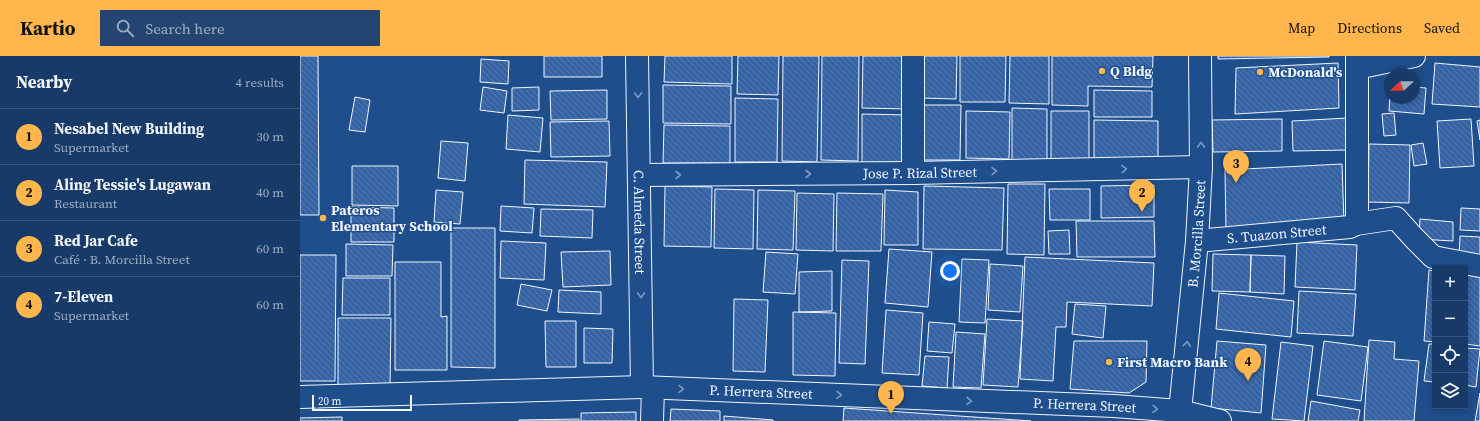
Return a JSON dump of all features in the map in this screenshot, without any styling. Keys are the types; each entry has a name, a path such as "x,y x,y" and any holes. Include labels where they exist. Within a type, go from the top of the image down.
{"street":[{"name":"C. Almeda Street","path":"637,56 639,175 647,388 652,421"},
{"path":"913,56 913,173"},
{"name":"B. Morcilla Street","path":"1178,418 1197,241 1201,167 1200,56"},
{"path":"1356,224 1357,62 1414,56"},
{"name":"Jose P. Rizal Street","path":"639,175 913,173 1201,167"},
{"name":"S. Tuazon Street","path":"1197,241 1350,227 1356,224 1396,218 1433,257 1480,266"},
{"name":"P. Herrera Street","path":"300,397 647,388 1114,406 1178,418 1220,421"}],"building":[{"path":"300,56 318,56 319,215 300,215"},
{"path":"544,56 602,56 602,77 544,77"},
{"path":"665,56 732,56 732,84 664,82"},
{"path":"738,56 779,56 778,95 737,94"},
{"path":"783,56 819,56 817,162 782,161"},
{"path":"822,56 859,56 858,161 821,160"},
{"path":"863,56 909,56 909,109 862,108"},
{"path":"921,56 957,56 956,99 921,98"},
{"path":"960,56 1006,56 1005,102 960,102"},
{"path":"1010,56 1049,56 1049,104 1009,103"},
{"name":"Q Bldg","path":"1052,56 1153,56 1152,87 1088,86 1088,106 1052,105"},
{"path":"1218,56 1329,56 1329,57 1218,59"},
{"path":"481,59 509,61 508,84 480,82"},
{"path":"1338,63 1339,108 1235,114 1236,68"},
{"path":"1435,63 1480,67 1480,107 1432,104"},
{"path":"663,85 731,86 731,124 663,123"},
{"path":"483,87 507,91 504,113 480,110"},
{"path":"539,87 539,110 512,111 512,88"},
{"path":"1420,88 1426,88 1424,114 1389,111 1389,104 1420,104"},
{"path":"607,90 607,119 551,120 550,91"},
{"path":"1094,90 1152,91 1152,117 1094,117"},
{"path":"355,97 370,100 365,132 349,130"},
{"path":"735,98 778,99 777,162 735,162"},
{"path":"922,105 961,105 960,160 922,160"},
{"path":"1012,108 1047,109 1047,161 1012,161"},
{"path":"966,111 1010,112 1009,159 966,158"},
{"path":"1051,111 1089,111 1089,159 1051,159"},
{"path":"1394,113 1396,135 1384,136 1382,114"},
{"path":"862,114 909,115 908,164 862,163"},
{"path":"508,115 543,118 540,152 506,149"},
{"path":"1348,118 1349,150 1293,151 1292,121"},
{"path":"1282,119 1282,151 1213,152 1212,120"},
{"path":"1471,119 1474,166 1440,168 1437,121"},
{"path":"1094,120 1158,121 1158,159 1094,159"},
{"path":"1480,120 1480,140 1477,121"},
{"path":"609,121 610,156 551,157 550,122"},
{"path":"664,125 730,126 730,163 663,163"},
{"path":"441,141 468,143 465,181 438,178"},
{"path":"1423,143 1427,164 1414,166 1411,145"},
{"path":"1369,144 1410,145 1409,203 1368,202"},
{"path":"525,160 607,162 605,207 524,204"},
{"path":"1342,164 1344,224 1226,231 1225,170"},
{"path":"352,166 398,166 398,206 352,205"},
{"path":"1008,184 1045,184 1044,255 1007,254"},
{"path":"1154,185 1154,217 1101,218 1101,186"},
{"path":"665,186 712,187 711,247 664,246"},
{"path":"924,186 1004,188 1002,250 923,249"},
{"path":"715,189 754,190 753,249 714,248"},
{"path":"1049,189 1090,189 1090,220 1050,220"},
{"path":"436,190 463,192 460,224 434,222"},
{"path":"758,190 795,191 793,250 757,249"},
{"path":"885,190 918,192 918,245 884,245"},
{"path":"797,193 834,194 833,251 796,250"},
{"path":"837,193 883,194 881,251 836,251"},
{"path":"501,206 534,208 532,233 500,231"},
{"path":"351,207 394,208 394,242 351,242"},
{"path":"1461,208 1480,209 1480,231 1460,230"},
{"path":"541,209 593,210 592,238 540,236"},
{"path":"1420,219 1453,222 1453,241 1419,239"},
{"path":"1076,221 1154,221 1155,257 1077,257"},
{"path":"451,228 495,228 495,368 451,367"},
{"path":"1069,230 1070,254 1049,254 1048,231"},
{"path":"1460,236 1480,237 1480,258 1459,257"},
{"path":"501,241 546,243 544,280 500,278"},
{"path":"1297,242 1357,245 1355,290 1295,287"},
{"path":"346,244 393,245 392,276 346,276"},
{"path":"889,249 932,252 928,307 885,303"},
{"path":"610,251 611,285 563,287 561,252"},
{"path":"766,252 798,254 795,294 763,292"},
{"path":"1213,254 1251,255 1250,292 1212,291"},
{"path":"300,255 336,255 335,381 300,381"},
{"path":"1251,255 1285,256 1284,294 1250,292"},
{"path":"1025,257 1154,263 1152,306 1067,302 1066,327 1056,327 1053,381 1020,379"},
{"path":"962,259 989,260 985,323 959,322"},
{"path":"842,260 869,261 865,364 839,363"},
{"path":"395,262 441,262 441,317 447,316 447,370 395,370"},
{"path":"990,264 1023,266 1020,312 988,310"},
{"path":"1468,269 1480,271 1480,346 1468,344"},
{"path":"1429,270 1432,270 1432,342 1424,341"},
{"path":"832,271 832,311 799,312 799,272"},
{"path":"343,278 390,278 390,315 342,315"},
{"path":"521,284 552,290 547,311 517,305"},
{"path":"559,290 601,292 601,314 558,312"},
{"path":"1299,291 1356,294 1353,336 1297,333"},
{"path":"1219,293 1294,301 1291,337 1216,329"},
{"path":"734,299 768,300 765,372 733,371"},
{"path":"1075,304 1106,306 1103,338 1072,334"},
{"path":"886,310 923,313 919,375 882,373"},
{"path":"793,312 836,313 835,376 793,375"},
{"path":"338,318 391,318 390,386 338,385"},
{"path":"987,319 1023,321 1018,387 983,385"},
{"path":"545,321 576,321 576,367 546,367"},
{"path":"929,322 955,324 952,353 927,351"},
{"path":"584,328 613,329 612,363 584,363"},
{"path":"956,332 985,334 981,388 953,387"},
{"path":"1369,340 1395,342 1394,359 1419,361 1414,421 1364,421"},
{"name":"First Macro Bank","path":"1074,341 1147,341 1146,382 1129,393 1070,389"},
{"path":"1217,341 1266,345 1261,413 1211,408"},
{"path":"1324,341 1368,347 1361,401 1317,395"},
{"path":"1281,342 1313,346 1304,421 1272,419"},
{"path":"1429,344 1432,344 1432,382 1424,381"},
{"path":"1468,348 1480,349 1476,387 1468,386"},
{"path":"925,356 949,357 947,388 922,386"},
{"path":"1480,393 1480,421 1475,421"},
{"path":"1311,401 1360,410 1358,421 1308,421"},
{"path":"844,408 1031,421 843,421"},
{"path":"671,409 720,411 720,421 670,421"},
{"path":"636,412 636,421 581,421 581,413"},
{"path":"724,416 773,420 773,421 724,421"},
{"path":"342,417 342,421 300,421 300,418"},
{"path":"579,419 579,421 519,421 519,420"}],"place":[{"name":"Q Bldg","path":"1102,71"},
{"name":"McDonald's","path":"1260,72"},
{"name":"Red Jar Cafe","path":"1236,183"},
{"name":"Aling Tessie's Lugawan","path":"1142,212"},
{"name":"Pateros Elementary School","path":"323,218"},
{"name":"First Macro Bank","path":"1109,362"},
{"name":"7-Eleven","path":"1248,381"},
{"name":"Nesabel New Building","path":"891,414"}]}
